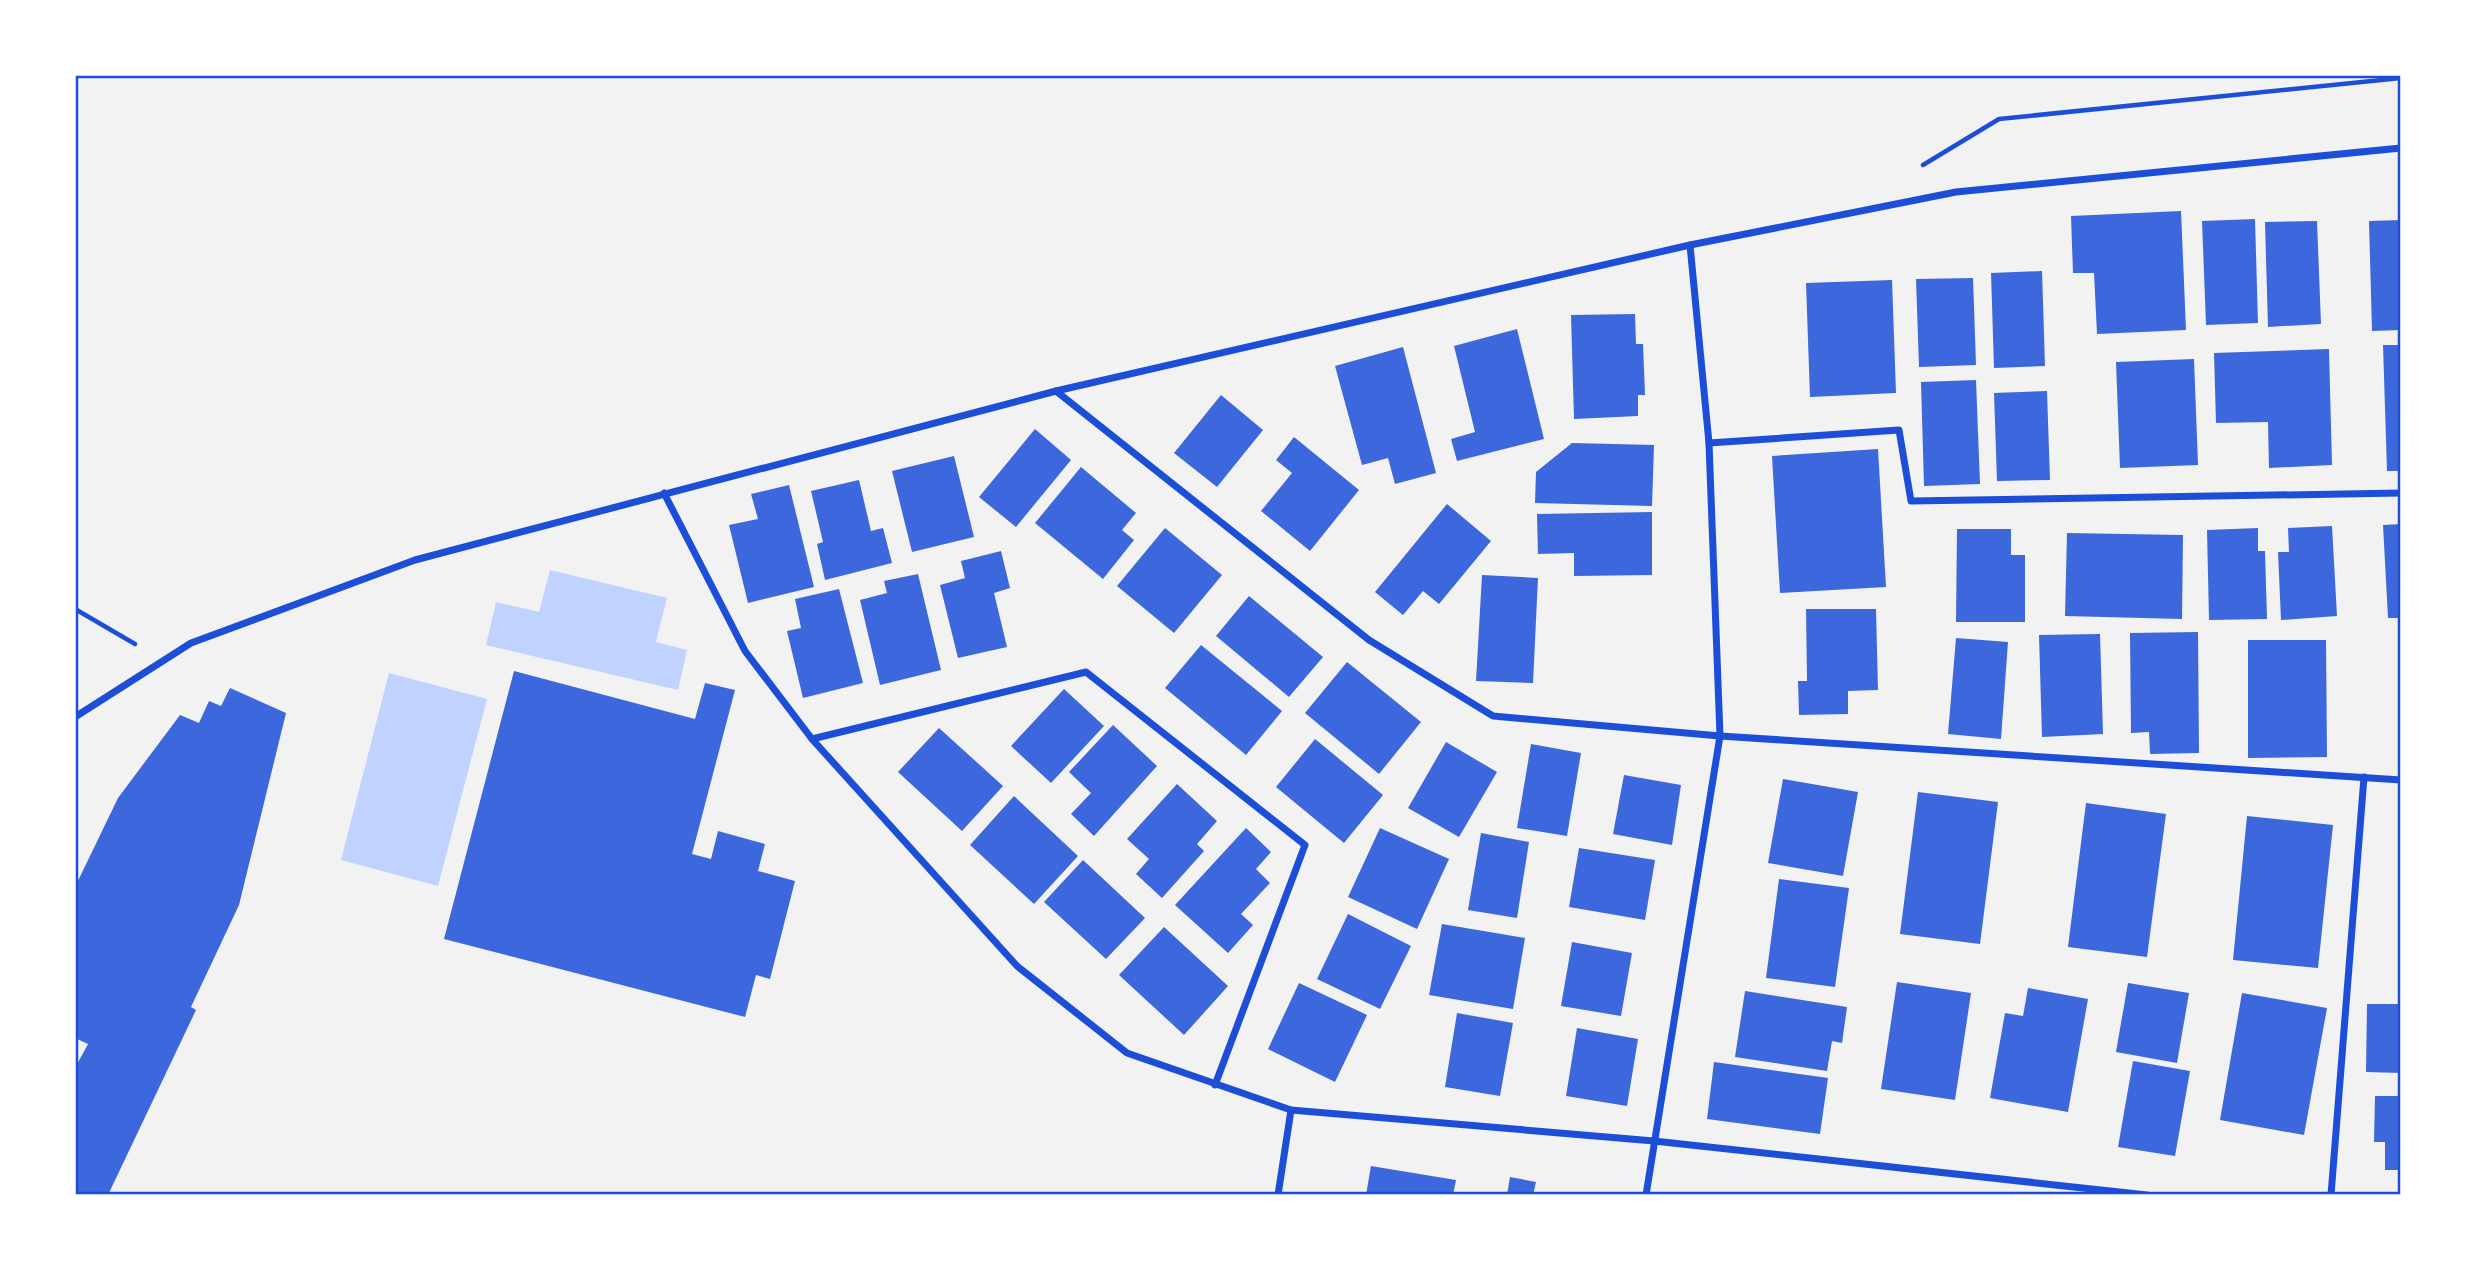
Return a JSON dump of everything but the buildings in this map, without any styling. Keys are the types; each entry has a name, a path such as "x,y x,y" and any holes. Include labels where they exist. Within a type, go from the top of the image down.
{"street":[{"path":"75,717 191,643 415,560 1056,391 1690,245 1956,192 2401,148"},
{"path":"1646,1195 1720,736 1709,443 1690,245"},
{"path":"1056,391 1370,640 1493,716 1720,736 2401,780"},
{"path":"1709,443 1899,430 1911,501 2401,493"},
{"path":"664,493 745,651 812,739 1017,966 1126,1053 1291,1110 1654,1141 2147,1195"},
{"path":"812,739 1086,672 1305,845 1215,1085"},
{"path":"2332,1195 2364,778"},
{"path":"1278,1195 1291,1110"}],"path":[{"path":"1920,167 1999,119 2401,78"},
{"path":"75,609 163,661"}],"water":[{"path":"550,570 667,598 656,642 687,650 678,690 486,645 496,602 539,612"},
{"path":"389,673 487,699 438,886 341,860"}]}
